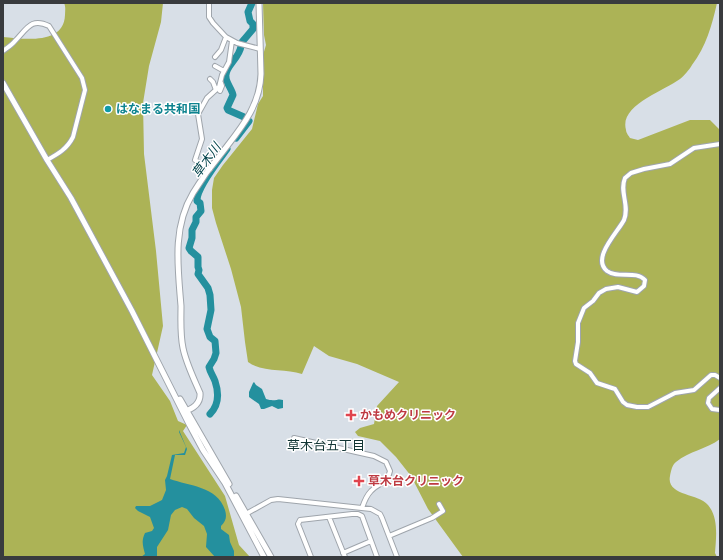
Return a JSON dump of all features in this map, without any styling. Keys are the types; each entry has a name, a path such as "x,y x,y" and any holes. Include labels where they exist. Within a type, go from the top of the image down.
{"street":[{"path":"209,3 210,17 213,23 226,37 232,41 260,49"},
{"path":"185,411 198,403 200,393 183,349 177,255 178,238 187,204 210,168 238,131 255,105 260,85 259,3"},
{"path":"3,51 15,42 31,24 44,24 49,26 82,78 85,90 84,98 73,137 70,144 64,150 47,160"},
{"path":"216,57 221,50 226,37"},
{"path":"210,168 195,160 202,139 198,114 207,98 218,91 229,60 232,41"},
{"path":"215,66 224,71"},
{"path":"210,78 218,91"},
{"path":"3,83 47,160 71,198 185,411 244,515 271,557"},
{"path":"720,144 694,148 670,164 644,169 627,175 622,188 626,213 623,221 606,247 603,262 606,270 613,274 637,276 642,278 645,280 644,286 637,292 611,287 599,293 584,308 578,323 578,342 575,361 578,366 590,373 597,383 614,389 623,402 630,406 637,407 648,407 675,393 694,390 711,375 715,375 720,378"},
{"path":"720,388 710,396 708,402 712,410 720,410"},
{"path":"294,438 374,456 386,462 390,471 388,478 384,483 376,486 370,492 362,508"},
{"path":"244,515 271,500 278,499 371,509 380,514 397,557"},
{"path":"389,536 432,518 443,511 439,504"},
{"path":"311,557 298,524 300,520 352,514 362,516 377,557"},
{"path":"244,515 264,557"},
{"path":"329,517 344,555 371,541"}],"green space":[{"path":"64,3 163,3 161,22 149,66 143,103 144,154 156,251 163,326 152,375 170,401 178,421 187,425 183,431 225,496 239,545 250,557 3,557 3,37 32,39 50,36 58,31 63,25 65,15"},
{"path":"263,3 717,3 711,28 705,43 688,71 673,84 636,106 629,113 626,121 626,131 630,138 638,140 690,120 710,120 720,130 720,439 681,458 673,466 670,476 670,482 673,487 684,494 703,501 712,510 715,522 715,553 717,557 463,557 428,509 411,476 396,457 380,441 358,436 355,432 360,428 374,424 377,406 399,382 357,364 329,356 314,346 302,374 260,368 248,362 241,307 212,208 212,190 214,178 252,129 258,104 263,96 263,55 266,45 264,35"}],"water":[{"path":"254,382 262,389 266,399 283,400 283,408 278,409 272,406 261,409 259,404 249,397 249,392"},
{"path":"179,430 187,449 185,455 175,455 170,479 209,491 221,502 225,510 226,517 221,529 229,535 234,551 234,557 215,557 206,547 207,534 204,526 194,518 187,509 182,507 175,510 171,515 168,530 157,547 157,557 141,557 145,554 143,541 145,533 152,531 154,528 150,517 135,508 136,506 150,506 162,500 166,490 165,480 172,455 184,453 186,447"}],"waterway":[{"name":"草木川","path":"242,42 253,29 253,24 250,21 248,12 252,3"},
{"name":"草木川","path":"241,46 238,54 226,73 227,82 233,95 227,108 228,110 244,117"},
{"name":"草木川","path":"236,138 249,121"},
{"name":"草木川","path":"210,414 217,403 218,394 215,381 209,367 216,353 215,341 210,337 207,329 211,310 210,295 208,288 198,274 198,257 189,248 196,217 201,211 200,203 197,201 200,189 227,149"}],"place":[{"name":"はなまる共和国","path":"108,109"},
{"name":"かもめクリニック","path":"351,415"},
{"name":"草木台クリニック","path":"359,481"}],"district":[{"name":"草木台五丁目","path":"326,445"}]}
